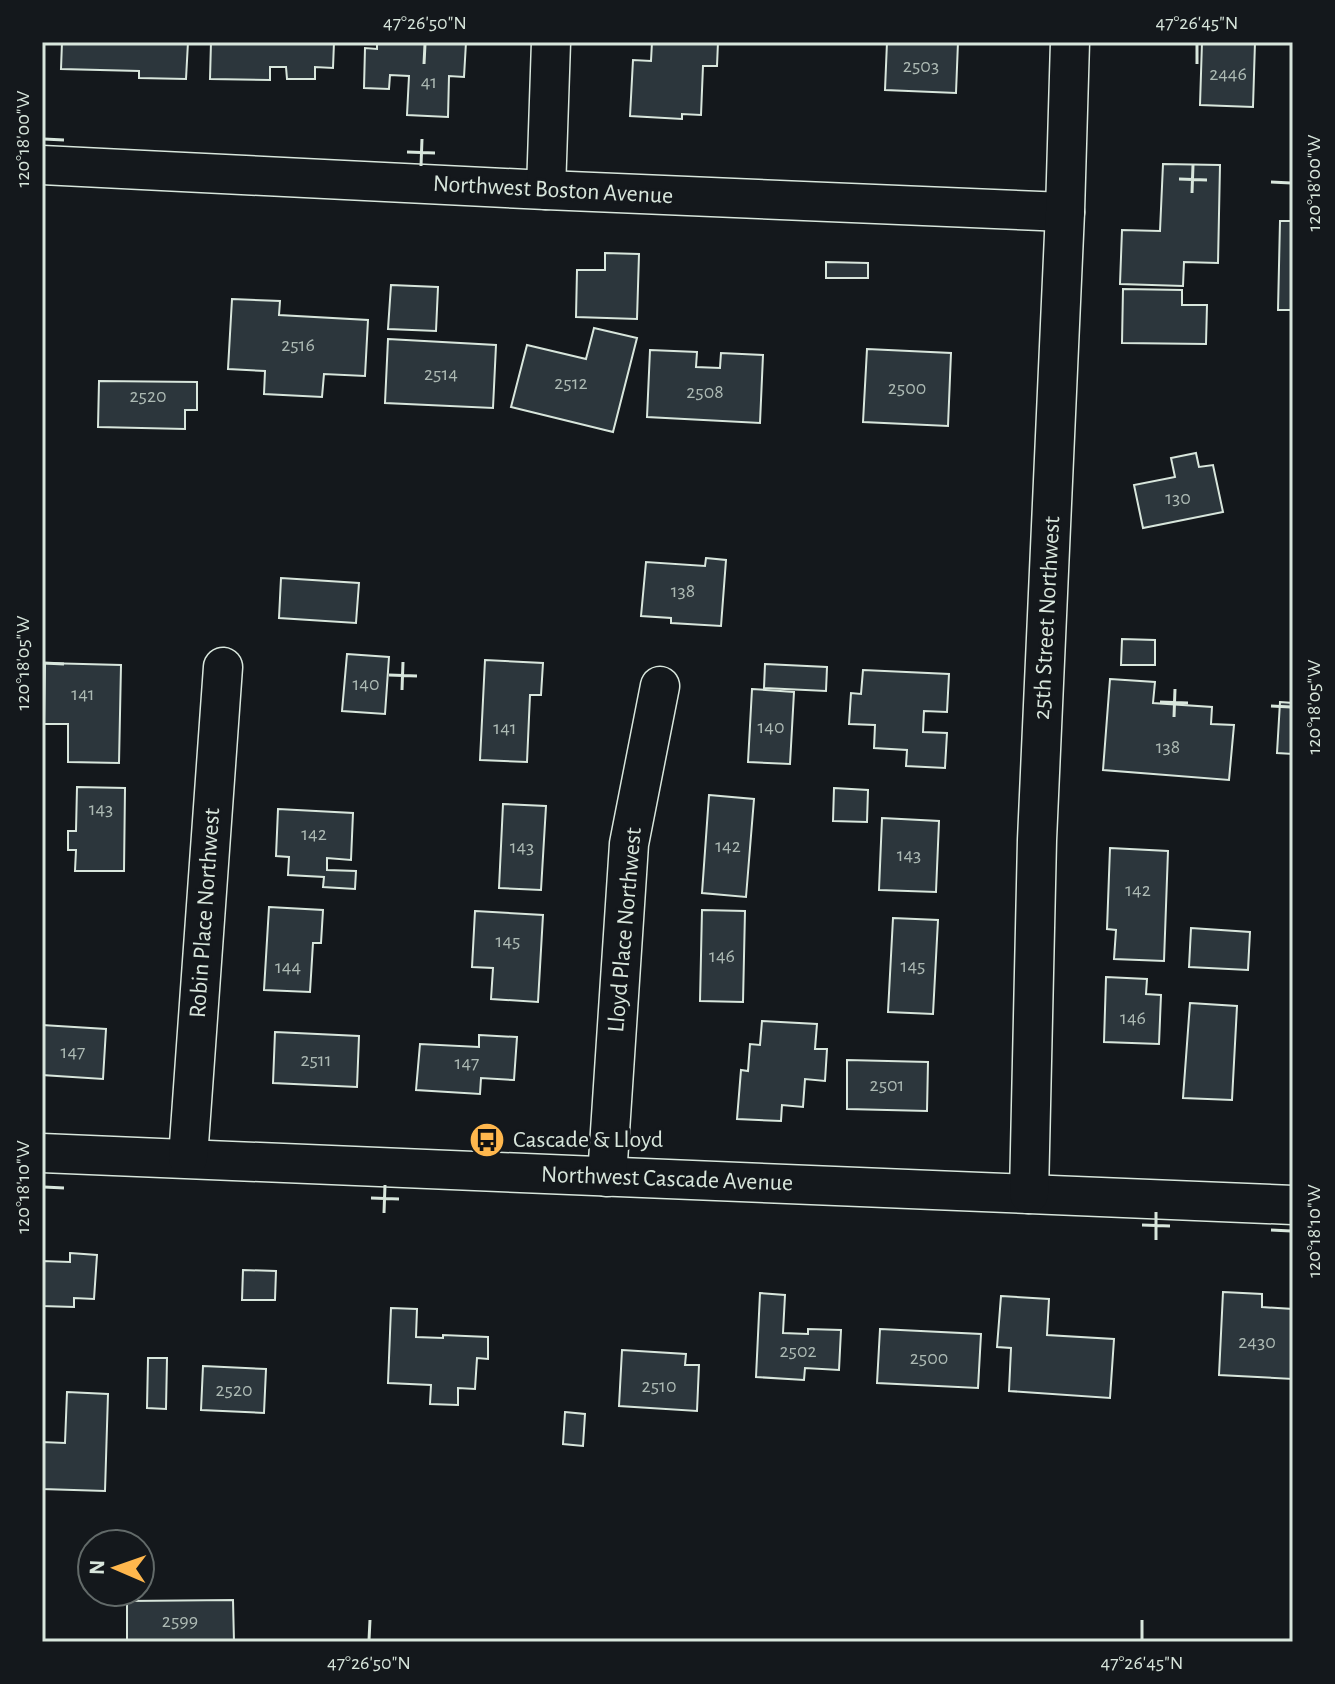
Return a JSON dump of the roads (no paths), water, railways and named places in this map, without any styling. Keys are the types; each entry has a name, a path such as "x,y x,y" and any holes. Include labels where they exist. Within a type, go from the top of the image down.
{"street":[{"path":"546,190 551,42"},
{"name":"25th Street Northwest","path":"1029,1194 1037,840 1070,42"},
{"name":"Northwest Boston Avenue","path":"42,165 1065,212"},
{"name":"Robin Place Northwest","path":"188,1158 223,667"},
{"name":"Lloyd Place Northwest","path":"607,1177 629,844 660,686"},
{"name":"Northwest Cascade Avenue","path":"42,1153 1293,1205"}],"place":[{"name":"Cascade & Lloyd","path":"487,1140"}]}
